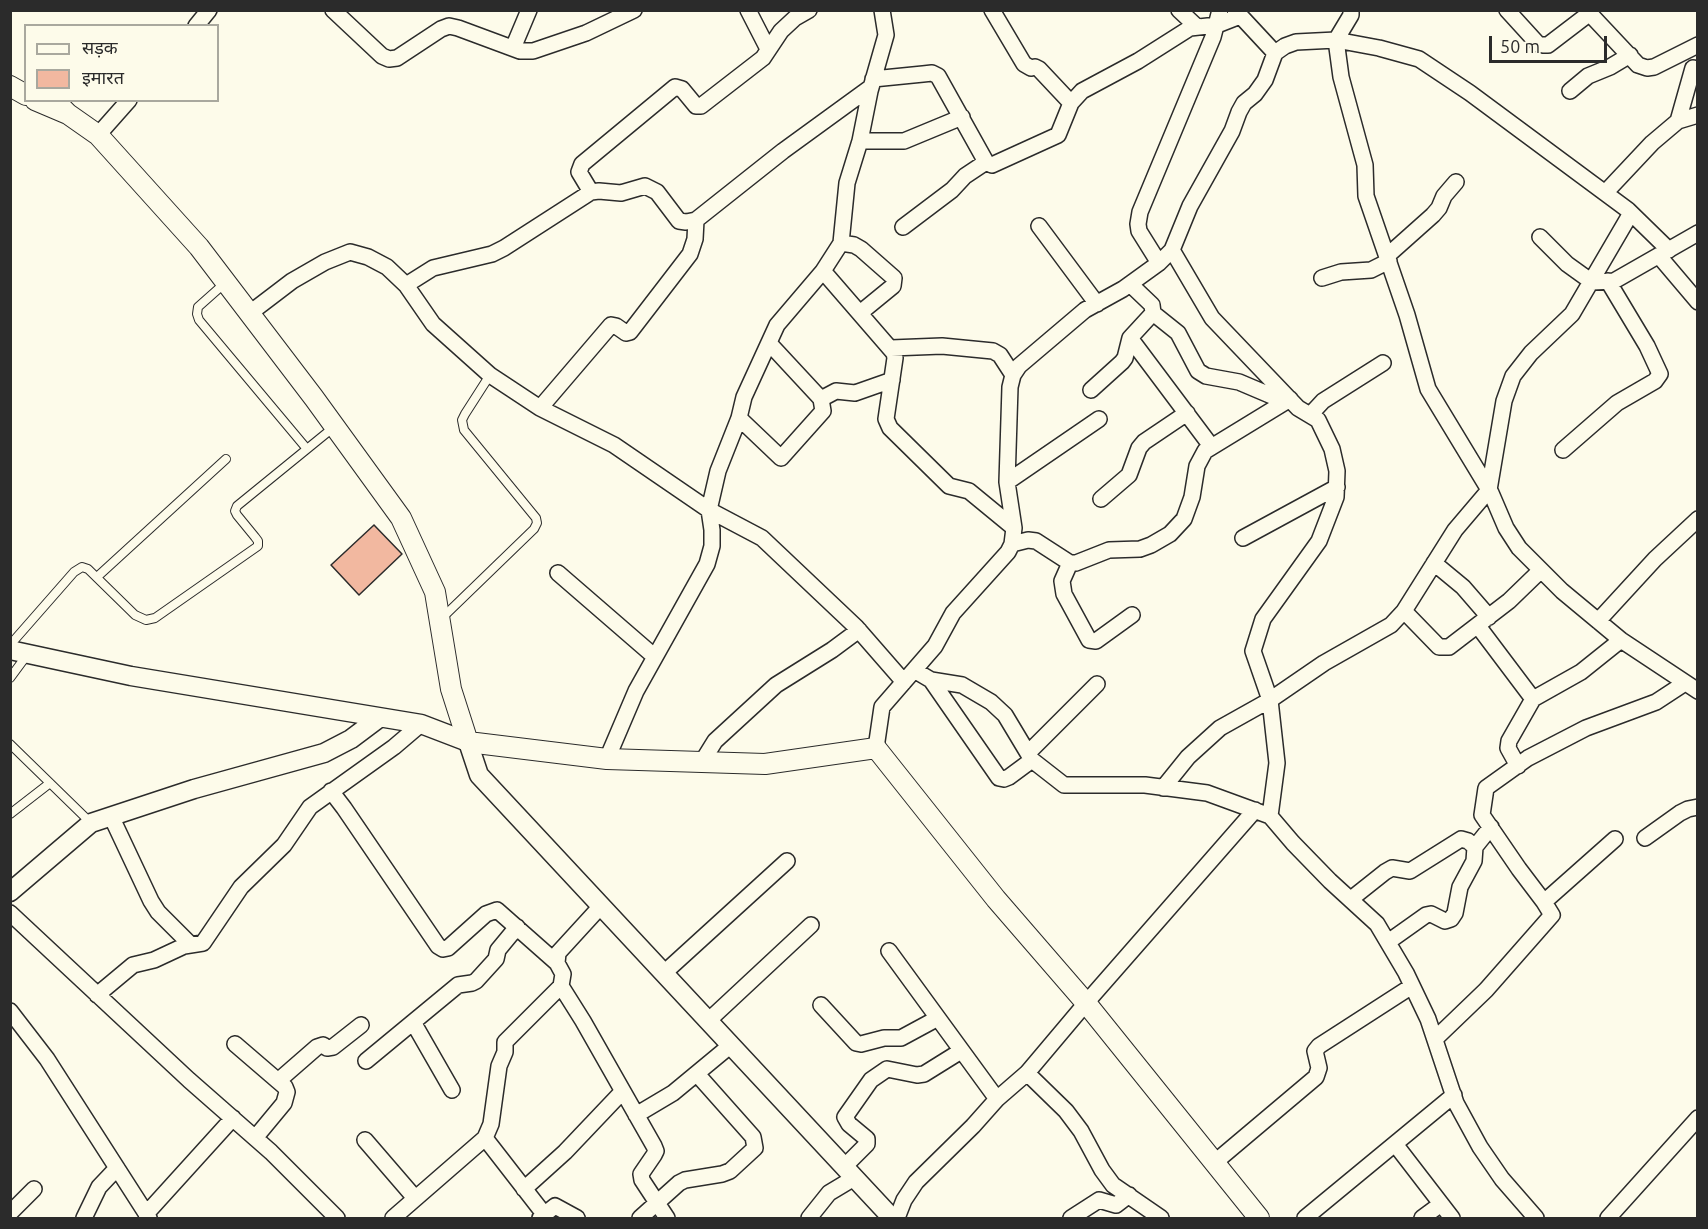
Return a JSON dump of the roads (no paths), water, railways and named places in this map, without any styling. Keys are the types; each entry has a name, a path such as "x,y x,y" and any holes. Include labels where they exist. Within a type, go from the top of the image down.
{"main road":[{"path":"10,73 24,80"},
{"path":"10,86 24,94"},
{"path":"42,102 61,107 98,135 199,247 335,426 401,518 435,592 451,689 468,742 607,759 765,764 876,748 996,899 1086,1003 1259,1218"}],"street":[{"path":"198,24 209,10"},
{"path":"333,10 382,56 389,59 397,58 449,26 520,51 533,51 586,33 634,10"},
{"path":"513,48 529,10"},
{"path":"748,10 768,49"},
{"path":"591,192 579,168 675,87 682,89 696,106 701,106 763,58 789,23 809,10"},
{"path":"607,759 636,691 707,564 712,546 709,510 718,471 739,418 744,397 777,325 823,271 841,243 847,183 860,141 872,83 886,35 882,10"},
{"path":"992,10 1024,64 1027,67 1039,69 1071,103"},
{"path":"1179,10 1196,26"},
{"path":"1507,10 1538,44 1543,45 1548,45 1586,16 1592,16 1638,64 1647,68 1654,67 1698,45"},
{"path":"1353,12 1336,40 1341,77 1365,165 1366,196 1407,315 1428,389 1489,490 1506,528 1519,548 1540,571 1621,640 1691,687"},
{"path":"406,285 433,268 492,254 504,248 591,192 621,193 645,186 657,192 679,221 696,220 872,83 932,73 942,81 986,162 992,165 1058,135 1071,103 1082,91 1138,60 1184,30 1238,13 1275,53"},
{"path":"1159,263 1138,231 1140,212 1196,79 1218,18"},
{"path":"876,748 882,707 935,646 953,613 1008,552 1012,544 1014,528 1008,482 1010,387 1013,375 1019,366 1059,332 1159,263 1172,250 1177,243 1190,207 1232,130 1239,112 1265,80 1275,53 1296,42 1336,40 1419,59 1470,93 1631,213 1664,253 1698,302"},
{"path":"1678,121 1695,70 1682,53"},
{"path":"1570,91 1588,76 1630,55"},
{"path":"98,135 127,102"},
{"path":"1605,193 1645,149 1678,121 1698,115"},
{"path":"860,141 904,141 962,117"},
{"path":"903,227 952,190 965,176 986,162"},
{"path":"1322,278 1341,272 1371,270 1388,259 1433,215 1444,196 1456,182"},
{"path":"1163,788 1188,757 1220,728 1270,700 1324,663 1391,625 1404,611 1455,530 1489,490 1504,401 1513,376 1531,353 1572,314 1631,213"},
{"path":"540,408 611,325 626,333 630,332 690,254 695,239 696,220"},
{"path":"1039,226 1097,304"},
{"path":"1540,237 1567,264 1592,282 1614,281 1698,233"},
{"path":"841,243 854,245 861,249 894,278 893,286 860,313"},
{"path":"897,1218 904,1200 916,1182 997,1099 1027,1073 1086,1003 1263,813 1277,763 1270,700 1253,651 1263,620 1319,541 1336,497 1337,471 1332,449 1318,420 1298,408 1212,318 1172,250"},
{"path":"250,313 292,281 325,262 350,252 368,257 387,267 406,285 433,324 490,375 540,408 614,446 709,510 762,538 909,676 962,685 991,702 1005,715 1030,757 1064,785 1145,785 1208,794 1263,813 1330,881 1377,924 1428,1019 1454,1095 1480,1147 1502,1179 1536,1218"},
{"path":"823,271 891,348 895,358 886,419 890,428 949,486 969,491 1014,528"},
{"path":"1563,450 1617,403 1656,381 1660,374 1647,346 1608,281"},
{"path":"1130,284 1152,305 1153,313 1178,333 1198,371 1206,376 1239,382 1266,394 1290,399"},
{"path":"1091,390 1122,362 1130,338 1153,313"},
{"path":"1130,338 1211,446"},
{"path":"739,418 781,458 823,411 821,399 769,343"},
{"path":"891,348 942,346 993,351 999,355 1013,375"},
{"path":"1310,415 1323,402 1383,363"},
{"path":"821,399 836,391 855,393 892,380"},
{"path":"1012,544 1028,540 1036,541 1070,563 1076,563 1109,550 1140,549 1151,546 1170,534 1184,519 1192,497 1200,458 1211,446 1290,399"},
{"path":"1101,499 1129,475 1139,448 1144,442 1186,413"},
{"path":"1008,482 1100,419"},
{"path":"1243,538 1337,487"},
{"path":"1598,621 1655,559 1698,519"},
{"path":"1070,563 1062,581 1064,594 1089,640 1096,642 1132,615"},
{"path":"1434,563 1463,587 1533,699"},
{"path":"1404,611 1439,646 1442,648 1449,646 1484,621 1540,571"},
{"path":"558,573 655,657"},
{"path":"702,762 715,741 776,685 859,630"},
{"path":"1518,766 1508,748 1509,741 1533,699 1581,672 1621,640"},
{"path":"19,652 131,676 421,724 468,742 479,775 892,1218"},
{"path":"931,680 999,778 1004,779 1030,757 1097,684"},
{"path":"1435,1039 1486,990 1552,915 1482,814 1486,788 1518,766 1586,728 1691,687"},
{"path":"10,892 91,823 194,789 324,753 351,739 379,718"},
{"path":"97,994 133,965 154,960 184,946 197,945 206,939 241,887 284,845 310,807 394,747 421,724"},
{"path":"331,791 345,808 438,946 443,949 448,948 486,914 497,910 557,963 563,974 561,986 505,1042 505,1052 499,1066 491,1124 485,1138 393,1218"},
{"path":"1645,838 1688,808 1698,807"},
{"path":"111,816 151,901 158,912 190,945"},
{"path":"1388,942 1426,915 1431,914 1445,921 1451,919 1455,913 1460,887 1474,861 1475,848 1491,827"},
{"path":"1352,899 1392,868 1410,871 1461,839 1468,841 1475,848"},
{"path":"1545,902 1616,839"},
{"path":"664,973 787,861"},
{"path":"557,963 558,953 602,906"},
{"path":"10,913 255,1138 337,1218"},
{"path":"708,1021 811,925"},
{"path":"366,1061 458,985 476,981 493,963 498,950 517,927"},
{"path":"889,951 997,1099"},
{"path":"561,986 583,1020 656,1151 641,1174 642,1180 667,1218"},
{"path":"1214,1163 1316,1077 1319,1068 1315,1051 1319,1046 1412,986"},
{"path":"821,1005 856,1042 861,1044 884,1038 901,1038 938,1018"},
{"path":"10,1011 47,1059 148,1216 233,1118"},
{"path":"412,1022 453,1090"},
{"path":"278,1081 317,1047 323,1045 327,1048 333,1047 361,1025"},
{"path":"236,1044 285,1087 287,1097 255,1138"},
{"path":"636,1115 673,1093 731,1046"},
{"path":"809,1218 829,1192 849,1172 867,1144 867,1139 849,1124 845,1117 871,1080 887,1069 917,1075 924,1074 961,1051"},
{"path":"1027,1073 1066,1111 1081,1131 1102,1170 1113,1185 1161,1218"},
{"path":"640,1218 656,1202 685,1180 730,1171 755,1148 753,1137 697,1074"},
{"path":"524,1189 572,1145 622,1092"},
{"path":"1305,1218 1454,1095"},
{"path":"1608,1218 1698,1118"},
{"path":"485,1138 542,1216 555,1206 577,1218"},
{"path":"364,1140 415,1198"},
{"path":"1395,1144 1452,1218"},
{"path":"84,1218 99,1187 117,1168"},
{"path":"10,1213 34,1189"},
{"path":"1071,1218 1099,1200 1116,1205 1129,1195"},
{"path":"1422,1218 1441,1204"}],"lane":[{"path":"226,282 198,307 199,320 307,449"},
{"path":"440,620 534,529 537,523 536,518 464,430 462,420 490,375"},
{"path":"10,645 74,572 82,567 97,577 135,615 146,620 155,618 258,546 258,541 237,515 235,511 237,506 335,426"},
{"path":"97,577 226,459"},
{"path":"10,678 19,652"},
{"path":"10,744 91,823"},
{"path":"10,814 50,783"}]}
